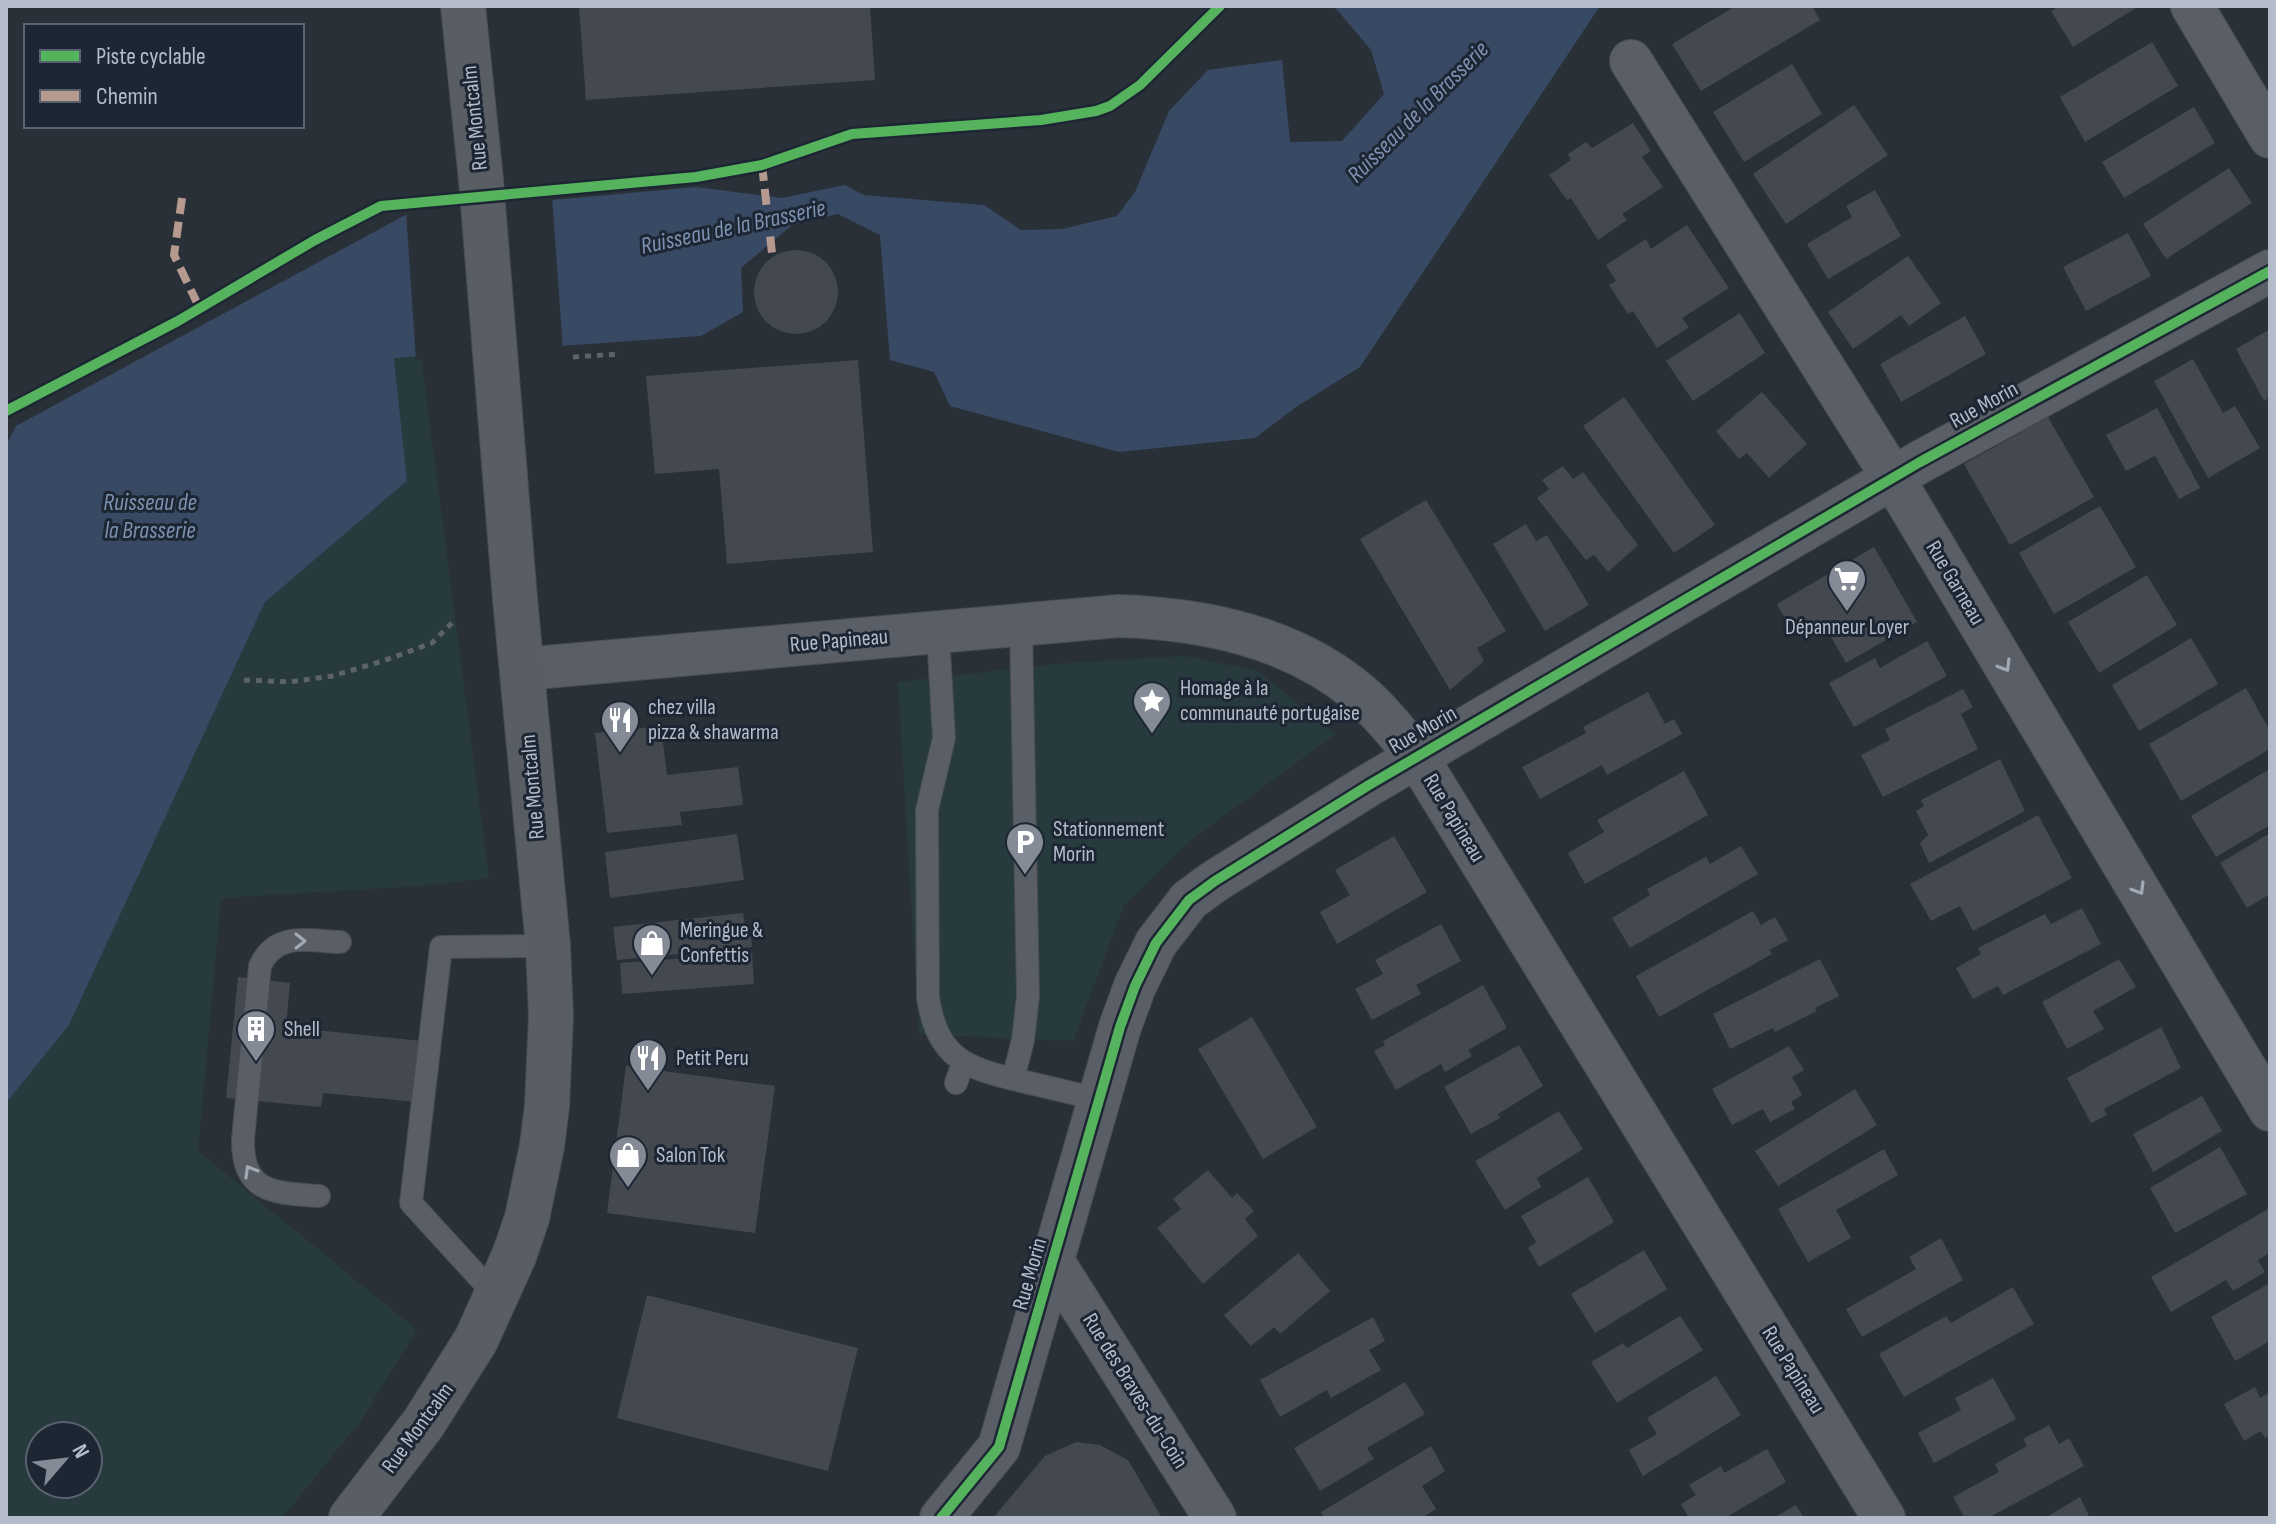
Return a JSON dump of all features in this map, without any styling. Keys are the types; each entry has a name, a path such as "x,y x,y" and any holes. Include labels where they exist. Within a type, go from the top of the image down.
{"main road":[{"name":"Rue Montcalm","path":"351,1518 423,1424 453,1379 476,1340 496,1296 527,1218 542,1146 550,1063 548,946 463,6"}],"street":[{"path":"2192,6 2270,137"},
{"name":"Rue Garneau","path":"1631,61 1893,478 2270,1110"},
{"name":"Rue Morin","path":"941,1518 999,1447 1120,1027 1144,964 1169,922 1189,900 1417,757 1893,478 2270,271"},
{"name":"Rue Papineau","path":"523,669 1119,616 1152,617 1266,640 1303,655 1333,673 1382,714 1417,757 1884,1518"},
{"name":"Rue des Braves-du-Coin","path":"1054,1263 1215,1518"}],"lane":[{"path":"1013,1079 1027,1021 1028,996 1021,625"},
{"path":"938,633 944,738 927,810 928,998 938,1035 960,1073 982,1072 1100,1100"},
{"path":"319,1196 273,1191 262,1187 248,1174 242,1156 245,1113 260,966 266,954 276,945 289,940 340,942"},
{"path":"496,1296 411,1203 441,947 548,946"}],"path":[{"path":"573,357 621,354"},
{"path":"244,680 289,682 344,672 432,643 455,620"}],"green space":[{"path":"421,356 489,878 420,886 221,898 198,1151 417,1330 360,1422 282,1518 6,1518 6,1103 69,1025 265,602 407,481 394,357"},
{"path":"1184,656 1256,670 1336,734 1191,840 1124,905 1073,1041 919,1034 898,682 1054,664"}],"water":[{"name":"Ruisseau de la Brasserie","path":"1334,6 1600,6 1360,367 1296,407 1255,438 1119,452 950,406 934,372 890,360 880,235 838,214 792,225 741,268 743,312 701,336 394,358 407,481 265,602 69,1025 6,1103 6,446 16,426 409,213 696,187 782,198 845,185 864,195 984,205 1021,230 1062,229 1117,216 1135,192 1169,111 1208,70 1282,60 1290,142 1342,141 1384,94 1371,50"}],"pier":[{"path":"552,196 563,350 416,360 406,211"}],"building":[{"path":"579,6 870,6 875,80 586,100"},
{"path":"1736,6 1812,6 1820,20 1701,91 1672,44"},
{"path":"2060,6 2139,6 2073,47 2051,11"},
{"path":"2152,42 2178,86 2085,142 2060,97"},
{"path":"1792,64 1822,114 1744,162 1713,112"},
{"path":"1854,105 1888,155 1786,224 1753,174"},
{"path":"2194,107 2215,143 2124,198 2102,162"},
{"path":"1633,123 1651,151 1642,157 1663,187 1622,214 1627,220 1598,240 1571,198 1567,200 1549,175 1571,160 1568,154 1586,142 1592,148"},
{"path":"2229,168 2252,203 2166,259 2143,224"},
{"path":"1875,190 1901,236 1828,279 1807,244 1852,217 1846,206"},
{"path":"1687,225 1729,288 1682,318 1689,327 1657,348 1633,311 1628,314 1609,285 1616,281 1606,265 1646,239 1651,249"},
{"path":"2128,233 2151,276 2086,311 2063,267"},
{"path":"796,250 812,253 826,262 835,276 838,292 835,308 826,322 812,331 796,334 780,331 766,322 757,308 754,292 757,276 766,262 780,253"},
{"path":"1908,256 1941,303 1909,326 1901,315 1853,349 1828,312"},
{"path":"1740,313 1765,353 1693,401 1666,361"},
{"path":"1965,316 1986,354 1901,402 1880,364"},
{"path":"2270,329 2270,397 2264,401 2236,349"},
{"path":"2193,359 2223,413 2235,406 2260,448 2208,478 2154,381"},
{"path":"858,360 873,552 727,564 719,469 655,474 646,376"},
{"path":"1762,392 1807,444 1769,478 1747,453 1739,459 1716,431"},
{"path":"1624,397 1715,525 1674,553 1583,426"},
{"path":"2157,408 2200,488 2179,499 2155,456 2126,471 2106,435"},
{"path":"2048,417 2094,497 2010,545 1964,464"},
{"path":"1563,466 1573,479 1583,472 1638,545 1608,572 1594,555 1586,560 1537,498 1549,489 1542,480"},
{"path":"1426,500 1506,631 1477,648 1484,661 1450,690 1360,539"},
{"path":"2100,506 2136,567 2054,614 2019,553"},
{"path":"1526,524 1536,541 1547,535 1589,605 1545,631 1493,544"},
{"name":"Dépanneur Loyer","path":"1874,547 1917,622 1846,663 1827,630 1814,637 1805,622 1791,630 1777,604"},
{"path":"2147,575 2177,625 2099,673 2068,622"},
{"path":"2191,638 2218,684 2139,731 2112,685"},
{"path":"1927,641 1947,676 1854,727 1829,683 1875,658 1880,668"},
{"path":"2246,688 2270,731 2270,749 2181,801 2149,744"},
{"path":"1963,689 1973,707 1961,714 1978,749 1883,797 1861,755 1890,740 1885,729"},
{"path":"1648,692 1665,724 1674,719 1682,734 1607,775 1602,765 1540,799 1522,767 1586,733 1583,727"},
{"path":"661,726 667,775 738,767 743,805 680,812 682,825 607,833 595,733"},
{"path":"2000,759 2025,811 1929,863 1920,843 1928,835 1916,811 1924,806 1921,800"},
{"path":"2268,770 2270,825 2216,857 2191,816"},
{"path":"1684,771 1708,815 1585,884 1568,853 1604,832 1597,820"},
{"path":"2038,815 2072,878 1973,931 1960,906 1931,921 1910,884"},
{"path":"2270,833 2270,894 2247,908 2220,863"},
{"path":"737,834 744,880 610,898 605,852"},
{"path":"1394,836 1427,892 1337,944 1320,912 1350,895 1335,870"},
{"path":"1741,846 1758,874 1630,948 1612,918 1650,895 1647,889 1706,857 1710,864"},
{"path":"2082,908 2101,944 2003,995 1998,986 1973,999 1956,968 1981,954 1978,948 2045,914 2051,924"},
{"path":"1753,911 1761,925 1775,917 1788,940 1769,950 1772,954 1659,1017 1636,976"},
{"path":"743,913 745,926 750,926 752,947 617,960 613,927"},
{"path":"1441,924 1461,961 1416,985 1421,994 1372,1020 1355,989 1383,974 1375,960"},
{"path":"752,953 754,984 622,994 620,963"},
{"path":"1820,959 1839,996 1775,1032 1773,1028 1730,1049 1713,1014"},
{"path":"2119,959 2136,987 2093,1011 2104,1029 2067,1049 2042,1002"},
{"path":"238,977 290,983 286,1027 422,1041 417,1102 323,1093 321,1107 226,1098"},
{"path":"1483,985 1507,1028 1468,1050 1472,1056 1445,1072 1441,1064 1396,1090 1374,1051 1385,1045 1383,1041"},
{"path":"1252,1017 1317,1127 1263,1159 1198,1049"},
{"path":"2161,1027 2181,1068 2104,1109 2107,1115 2091,1123 2067,1078"},
{"path":"1519,1045 1543,1086 1498,1114 1500,1118 1471,1134 1444,1087"},
{"path":"1789,1046 1804,1070 1792,1077 1802,1095 1791,1102 1795,1109 1770,1122 1763,1109 1732,1125 1712,1089"},
{"path":"626,1066 775,1086 755,1233 607,1213"},
{"path":"1855,1089 1877,1125 1778,1186 1755,1151"},
{"path":"2202,1096 2222,1131 2153,1172 2133,1134"},
{"path":"1559,1111 1583,1149 1537,1178 1541,1187 1505,1210 1475,1161"},
{"path":"2220,1147 2247,1194 2175,1233 2150,1188"},
{"path":"1884,1149 1898,1175 1836,1210 1851,1238 1808,1262 1778,1209"},
{"path":"1208,1170 1232,1198 1237,1193 1254,1211 1245,1219 1258,1236 1203,1284 1157,1228 1181,1209 1173,1199"},
{"path":"1588,1177 1614,1222 1539,1267 1528,1248 1536,1242 1521,1216"},
{"path":"2268,1209 2270,1253 2258,1260 2265,1272 2233,1291 2226,1280 2171,1312 2151,1277"},
{"path":"1941,1238 1963,1280 1862,1337 1846,1309 1916,1269 1909,1257"},
{"path":"1644,1250 1667,1289 1595,1333 1571,1294"},
{"path":"1298,1253 1330,1291 1280,1334 1274,1327 1251,1346 1224,1315"},
{"path":"2270,1283 2270,1341 2235,1361 2211,1317"},
{"path":"2013,1287 2034,1324 1904,1397 1879,1354 1946,1316 1951,1323"},
{"path":"647,1295 858,1348 828,1471 617,1418"},
{"path":"1680,1316 1703,1350 1617,1403 1591,1362 1623,1343 1627,1348"},
{"path":"1373,1317 1385,1341 1369,1350 1381,1370 1331,1398 1327,1390 1280,1417 1260,1380"},
{"path":"1716,1376 1741,1415 1643,1476 1629,1450 1657,1434 1647,1418"},
{"path":"1993,1378 2016,1419 1934,1463 1918,1433 1961,1410 1955,1398"},
{"path":"1405,1382 1425,1414 1367,1448 1374,1459 1320,1491 1294,1448"},
{"path":"2255,1387 2260,1398 2270,1392 2270,1436 2265,1438 2261,1431 2244,1441 2224,1404"},
{"path":"2049,1425 2059,1444 2069,1438 2084,1466 1988,1518 1965,1518 1953,1497 1999,1472 1995,1464 2027,1446 2023,1439"},
{"path":"1076,1442 1100,1445 1128,1460 1162,1518 993,1518 1045,1456"},
{"path":"1431,1446 1445,1471 1422,1486 1436,1509 1422,1518 1324,1518 1321,1512"},
{"path":"1767,1449 1786,1482 1725,1518 1689,1518 1681,1504 1696,1495 1689,1485 1721,1466 1724,1473"},
{"path":"2080,1497 2090,1518 2045,1518"},
{"path":"1796,1505 1804,1518 1773,1518"}],"marked path":[{"path":"762,165 772,253"},
{"path":"182,198 174,255 200,309"}],"cycle path":[{"path":"6,411 178,321 315,240 381,206 696,177 762,165 852,134 1041,120 1096,111 1110,106 1140,85 1220,6"},
{"path":"941,1518 999,1447 1120,1027 1156,943 1189,900 1369,785 1920,462 2270,271"}],"place":[{"name":"Dépanneur Loyer","path":"1847,613"},
{"name":"Homage à la communauté portugaise","path":"1152,735"},
{"name":"chez villa pizza & shawarma","path":"620,754"},
{"name":"Stationnement Morin","path":"1025,876"},
{"name":"Meringue & Confettis","path":"652,977"},
{"name":"Shell","path":"256,1063"},
{"name":"Petit Peru","path":"648,1092"},
{"name":"Salon Tok","path":"628,1189"}]}
